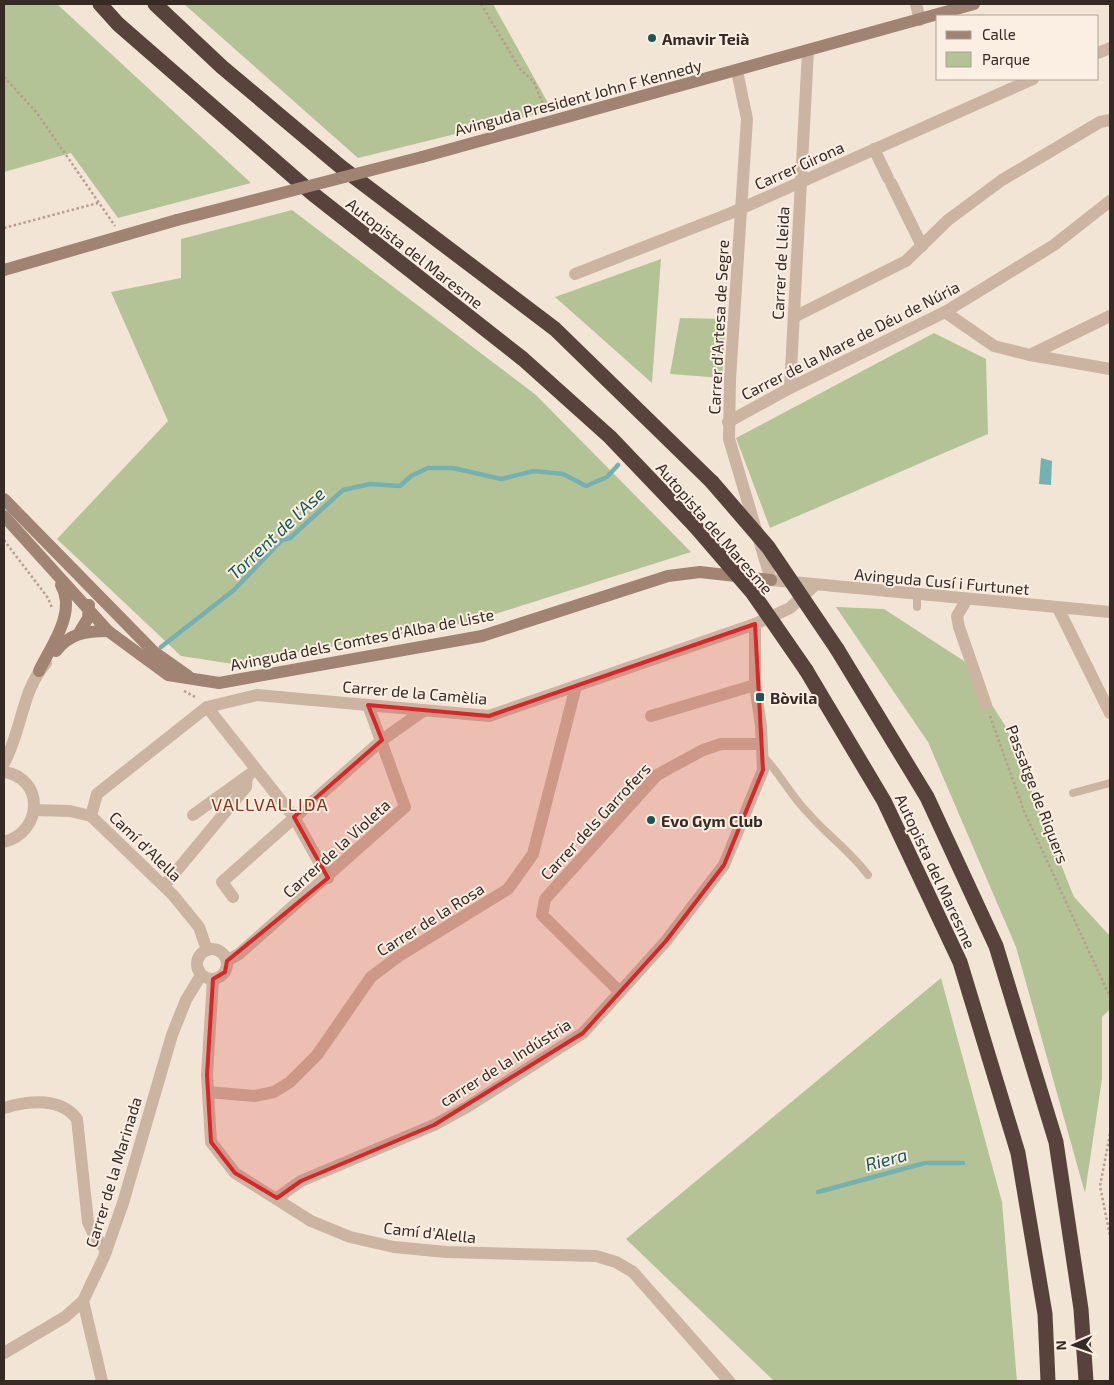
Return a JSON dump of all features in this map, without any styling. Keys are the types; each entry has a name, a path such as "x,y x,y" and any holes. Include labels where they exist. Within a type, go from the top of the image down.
{"highway":[{"name":"Autopista del Maresme","path":"100,4 125,31 313,194 523,359 610,437 695,526 752,592 806,670 884,801 960,962 1018,1153 1045,1314 1048,1381"},
{"name":"Autopista del Maresme","path":"155,4 222,67 341,167 555,329 712,482 768,547 838,649 927,797 996,946 1056,1142 1081,1309 1086,1381"}],"street":[{"path":"916,4 920,20"},
{"name":"Avinguda President John F Kennedy","path":"937,15 974,4"},
{"name":"Avinguda President John F Kennedy","path":"4,270 177,220 422,157 936,15"},
{"name":"Carrer de Lleida","path":"790,388 808,51"},
{"name":"Carrer d'Artesa de Segre","path":"737,71 747,119 728,422 729,439 771,580"},
{"name":"Carrer Girona","path":"575,274 741,208 1031,80"},
{"path":"794,317 906,261 948,220 1002,180 1100,122 1110,120"},
{"path":"874,149 922,246"},
{"name":"Carrer de la Mare de Déu de Núria","path":"728,422 790,388 944,312 1054,244 1110,201"},
{"path":"944,312 994,346 1030,355 1110,369"},
{"path":"1030,355 1110,316"},
{"path":"4,499 154,652"},
{"path":"4,516 88,607"},
{"path":"30,525 33,538 85,592 88,618 79,633"},
{"path":"4,763 67,603 66,592 49,563"},
{"name":"Avinguda dels Comtes d'Alba de Liste","path":"88,607 108,631 168,675 226,682 482,636 668,576 700,572 771,580"},
{"name":"Avinguda Cusí i Furtunet","path":"771,580 917,601 967,599 1110,612"},
{"name":"Carrer de la Camèlia","path":"207,702 257,695 489,716 755,624 790,608 815,585"},
{"path":"967,599 957,616 958,627 986,705"},
{"path":"60,618 76,608 99,608 123,630 192,679"},
{"path":"1058,608 1110,713"},
{"name":"carrer de la Indústria","path":"277,1198 301,1181 434,1125 467,1107 583,1033 666,942 724,866 763,770 756,685 755,624"},
{"path":"39,671 64,641 79,633 108,631"},
{"path":"651,716 756,685"},
{"name":"Carrer de la Rosa","path":"208,1092 254,1096 274,1092 290,1082 317,1055 371,977 399,956 508,889 532,854 576,686"},
{"path":"91,816 98,794 207,702 252,774 294,817 328,878"},
{"name":"Carrer de la Violeta","path":"227,961 239,954 328,878 405,808 368,705"},
{"path":"233,897 222,882 382,740 422,711"},
{"name":"Carrer dels Garrofers","path":"620,992 542,915 545,899 657,774 703,750 721,744 762,749"},
{"path":"4,772 18,777 26,784 32,793 34,810 30,825 22,833 4,842"},
{"path":"193,815 252,774"},
{"path":"164,886 246,787 252,774"},
{"path":"208,804 218,822"},
{"name":"Camí d'Alella","path":"34,810 70,811 91,816 164,886 199,927 207,950"},
{"path":"207,950 219,951 227,961 225,972 207,977 197,966 197,961 202,952 207,950"},
{"name":"Camí d'Alella","path":"207,977 208,1092 211,1142 235,1173 311,1221 350,1237 394,1247 446,1252 596,1256 616,1262 633,1272 729,1381"},
{"name":"Carrer de la Marinada","path":"83,1301 106,1250 123,1203 172,1035 186,1000 207,977"},
{"path":"4,1108 21,1103 42,1102 61,1106 71,1112 77,1120 88,1222 94,1235 106,1250"},
{"path":"4,1353 65,1317 83,1301 102,1381"}],"lane":[{"path":"762,749 807,813 856,859 868,875"},
{"name":"Passatge de Riquers","path":"1073,793 1110,783"}],"path":[{"path":"482,4 520,69 534,82 551,122"},
{"path":"4,77 37,114 121,237"},
{"path":"4,228 98,203"},
{"path":"4,540 48,598 60,618"},
{"path":"181,690 207,702"},
{"name":"Passatge de Riquers","path":"986,705 1024,811 1050,872 1088,946 1110,997"},
{"path":"1110,1134 1100,1186 1110,1236"}],"highlighted area":[{"path":"755,624 763,770 724,865 666,941 583,1033 434,1125 301,1181 277,1198 235,1173 211,1142 207,1075 213,979 225,972 227,961 328,878 294,817 382,740 368,705 489,716"}],"green space":[{"path":"4,4 57,4 251,183 118,218 71,153 4,172"},
{"path":"184,4 493,4 552,110 358,158"},
{"path":"292,210 536,395 691,552 470,622 233,664 181,656 57,539 168,421 111,292 181,278 181,239"},
{"path":"661,259 652,383 555,297"},
{"path":"680,318 726,319 722,378 670,374"},
{"path":"934,333 986,359 988,434 770,528 736,438"},
{"path":"836,607 884,609 964,661 1006,727 1074,897 1110,936 1110,1009 1102,1017 1102,1079 1085,1193 1016,947 928,742"},
{"path":"941,978 1002,1202 1017,1381 774,1381 626,1239"}],"water":[{"path":"1041,458 1052,461 1051,485 1039,484"}],"waterway":[{"name":"Torrent de l'Ase","path":"161,647 234,590 282,540 290,538 343,490 370,484 400,486 411,476 428,468 453,468 501,479 534,471 563,474 586,486 607,477 618,465"},
{"name":"Riera","path":"818,1192 925,1163 963,1163"}],"place":[{"name":"Amavir Teià","path":"652,38"},
{"name":"Bòvila","path":"760,697"},
{"name":"Evo Gym Club","path":"651,820"}],"district":[{"name":"VALLVALLIDA","path":"270,804"}]}
